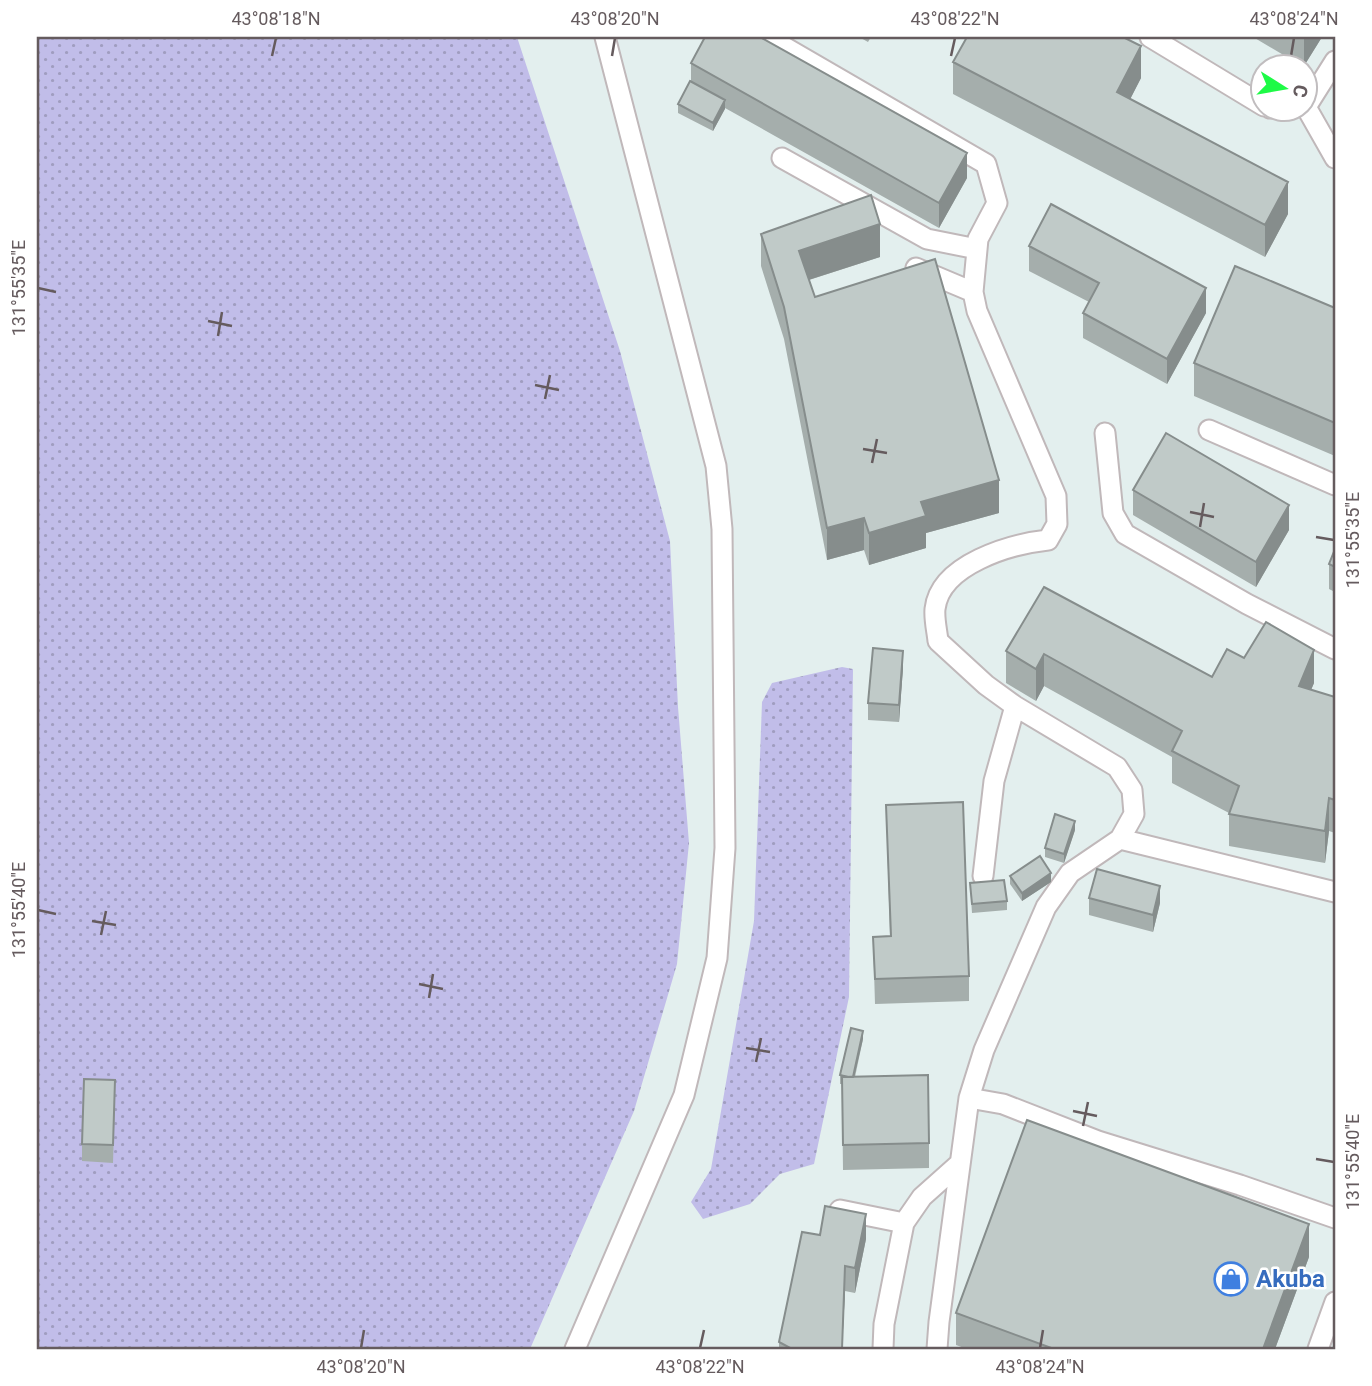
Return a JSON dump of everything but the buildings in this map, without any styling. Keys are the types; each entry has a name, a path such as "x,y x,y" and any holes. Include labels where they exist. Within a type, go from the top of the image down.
{"lane":[{"path":"575,1349 684,1095 717,958 725,848 722,529 716,466 606,37"},
{"path":"767,37 986,164 997,204 978,239 973,292 977,311 1056,496 1057,524 1048,540 1024,543 975,560 947,582 935,607 938,641 986,685 1015,706 1117,767 1132,790 1134,814 1120,839 1070,873 1046,907 984,1050 969,1098 937,1349"},
{"path":"1150,37 1250,98"},
{"path":"1335,61 1306,107 1335,158"},
{"path":"782,158 927,239 976,249"},
{"path":"894,275 918,268 973,292"},
{"path":"1209,430 1335,485"},
{"path":"1105,433 1113,513 1125,534 1247,604 1335,649"},
{"path":"983,876 994,781 1015,706"},
{"path":"1120,839 1335,892"},
{"path":"969,1098 1003,1104 1098,1141 1335,1218"},
{"path":"883,1349 884,1324 904,1223 922,1197 959,1164"},
{"path":"829,1208 904,1223"},
{"path":"1318,1349 1335,1302"}],"shaded area":[{"path":"37,37 517,37 620,351 670,541 678,707 689,843 677,964 634,1111 530,1349 37,1349"},
{"path":"842,667 853,669 849,997 814,1164 780,1174 750,1204 703,1219 691,1202 711,1169 754,921 762,702 772,683"}],"place":[{"name":"Akuba","path":"1231,1279"}]}
